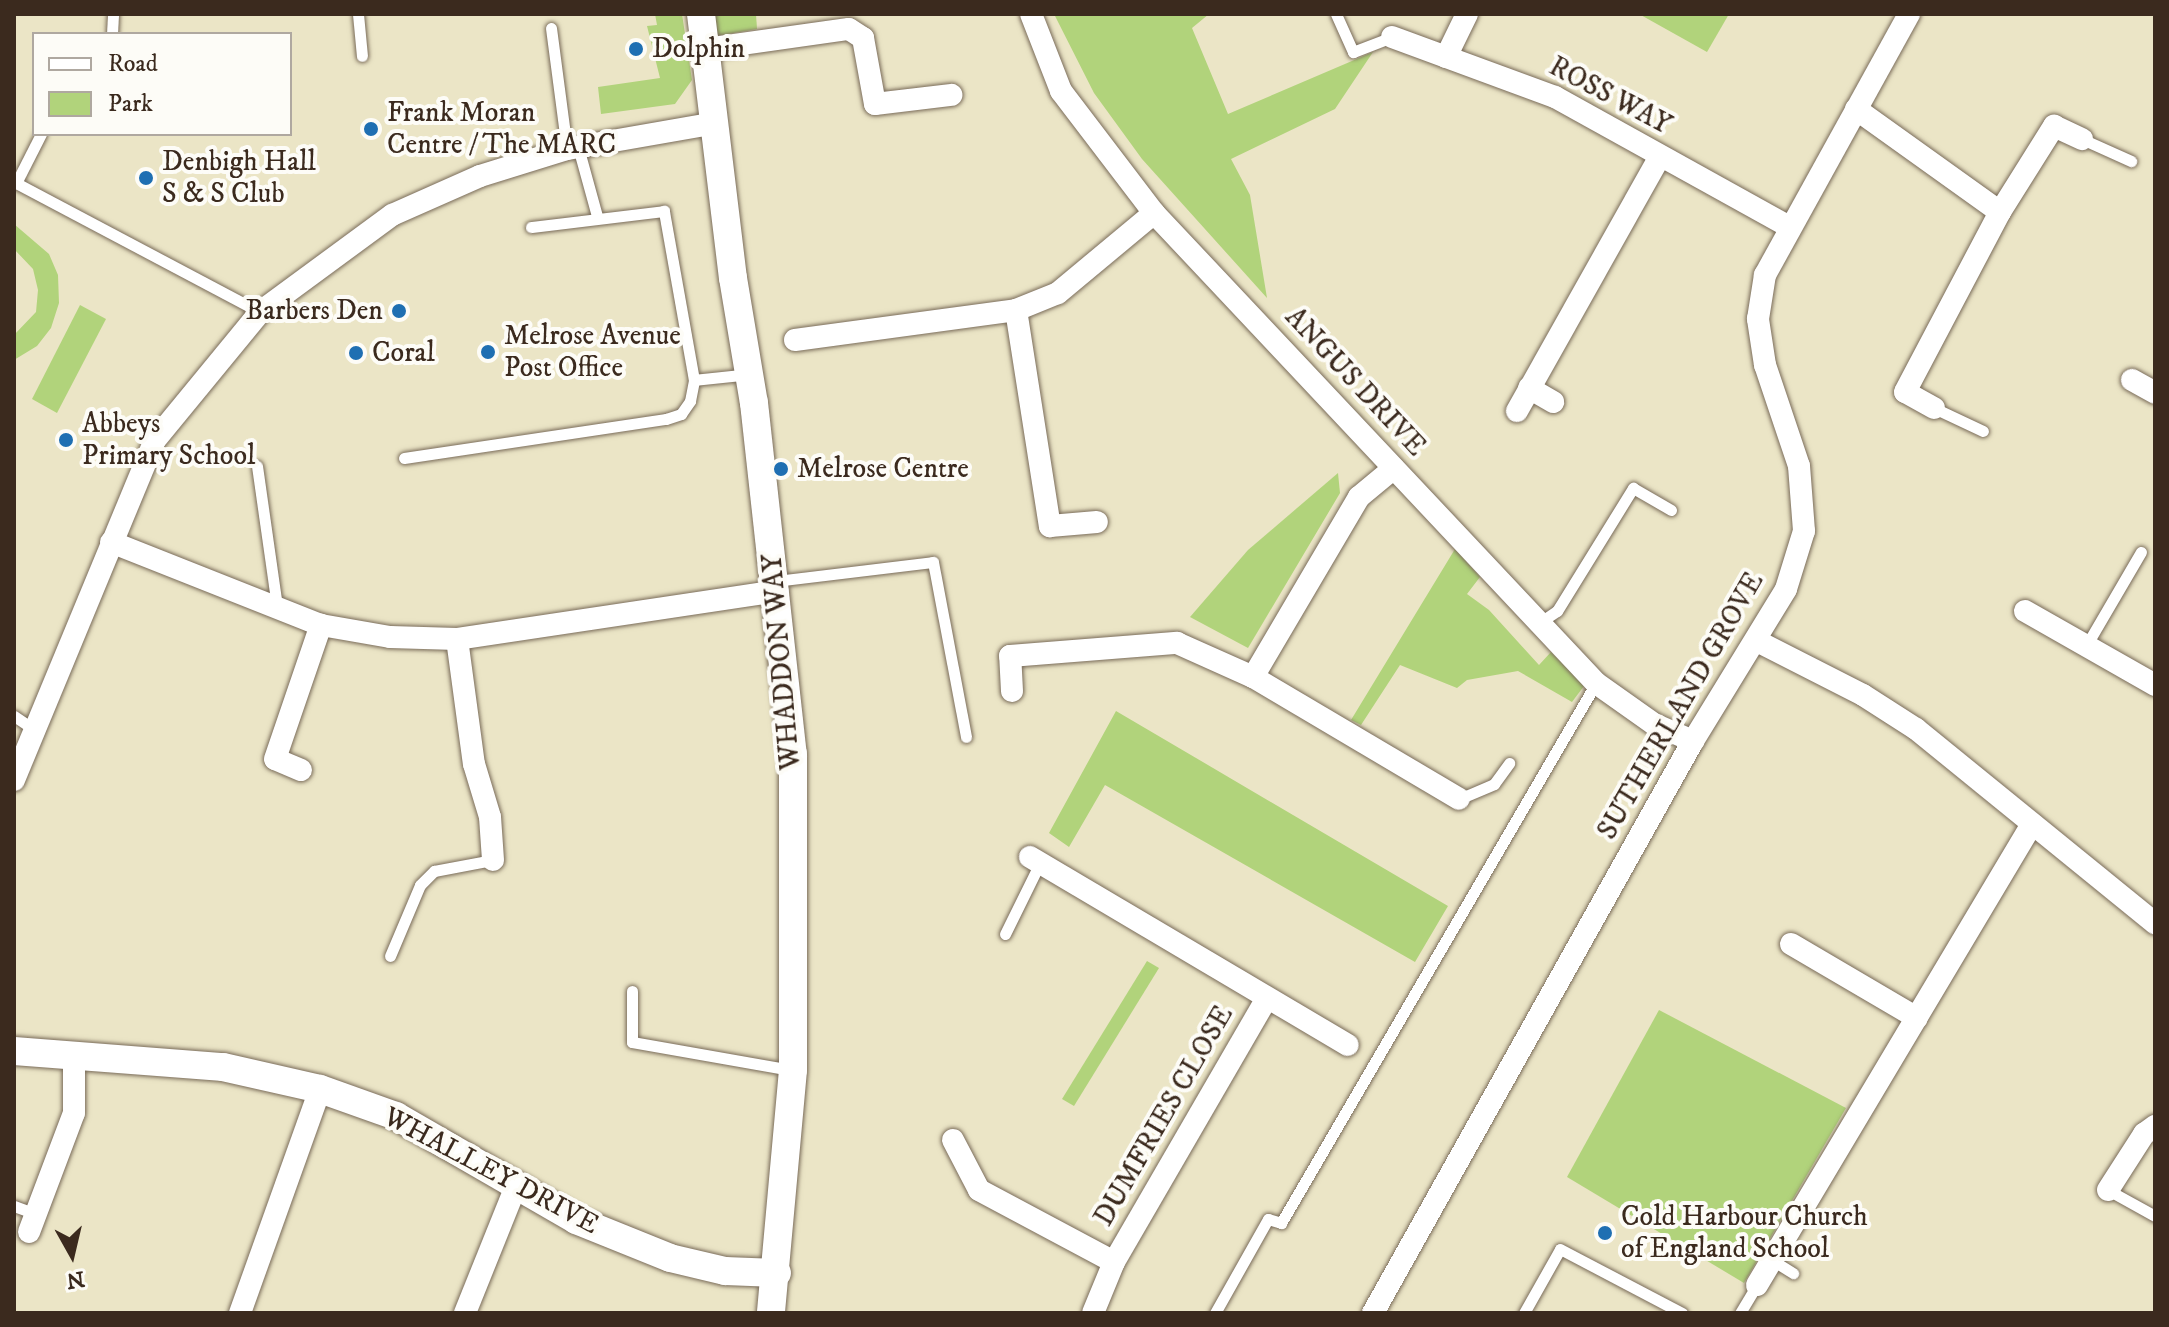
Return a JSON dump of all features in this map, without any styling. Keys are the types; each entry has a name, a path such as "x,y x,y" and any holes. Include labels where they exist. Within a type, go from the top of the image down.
{"street":[{"name":"WHADDON WAY","path":"701,14 733,278 751,374 777,586 793,754 793,1070 771,1313"},
{"name":"ANGUS DRIVE","path":"1031,14 1061,91 1154,213 1542,621 1596,683 1654,724 1693,741"},
{"path":"1446,57 1467,14"},
{"name":"SUTHERLAND GROVE","path":"1373,1313 1693,741 1757,641 1786,589 1804,531 1799,466 1765,365 1758,319 1765,275 1909,14"},
{"path":"706,49 849,29 863,38 875,104 951,95"},
{"name":"ROSS WAY","path":"1392,37 1555,97 1790,227"},
{"path":"1856,109 2000,212"},
{"path":"14,780 155,440 260,312 392,215 480,176 573,148 716,123"},
{"path":"1934,408 1905,392 2000,212 2054,126 2082,139"},
{"path":"1517,411 1660,156"},
{"path":"795,340 1016,310 1058,293 1154,213"},
{"path":"1016,310 1050,526 1097,522"},
{"path":"2132,380 2155,393"},
{"path":"1529,388 1553,402"},
{"path":"1253,677 1359,497 1394,468"},
{"path":"111,542 321,625 390,637 457,639 777,586"},
{"path":"2025,611 2155,685"},
{"path":"301,770 275,759 321,625"},
{"path":"457,639 474,764 490,817 493,860"},
{"path":"1757,641 1863,695 1916,729 2154,921"},
{"path":"1012,691 1010,656 1177,643 1253,677 1459,799"},
{"path":"1757,1285 2032,824"},
{"name":"DUMFRIES CLOSE","path":"1035,860 1266,1000 1348,1045"},
{"path":"1791,944 1917,1018"},
{"name":"DUMFRIES CLOSE","path":"1093,1313 1114,1262 1266,1000"},
{"name":"WHALLEY DRIVE","path":"14,1051 74,1059 223,1067 320,1089 396,1116 576,1220 670,1258 725,1271 777,1273"},
{"path":"32,1223 74,1113 74,1059"},
{"path":"240,1313 320,1089"},
{"path":"2108,1190 2144,1134 2155,1126"},
{"name":"DUMFRIES CLOSE","path":"953,1140 979,1190 1114,1262"},
{"path":"465,1313 516,1186"}],"lane":[{"path":"358,14 362,56"},
{"path":"1336,14 1353,52 1392,37"},
{"path":"551,28 573,148 597,216"},
{"path":"40,136 16,183 260,312"},
{"path":"2082,139 2131,161"},
{"path":"404,458 666,419 681,414 690,401 694,380 664,211 597,216 531,227"},
{"path":"694,380 751,374"},
{"path":"1934,408 1983,431"},
{"path":"257,466 277,607"},
{"path":"1542,621 1557,611 1633,488 1671,510"},
{"path":"2086,646 2141,552"},
{"path":"777,586 933,562 966,737"},
{"path":"1215,1313 1268,1219 1281,1223 1596,683"},
{"path":"14,716 35,730"},
{"path":"1459,799 1494,784 1509,763"},
{"path":"390,956 420,885 434,871 493,860"},
{"path":"1005,934 1035,860"},
{"path":"632,991 632,1042 793,1070"},
{"path":"2108,1190 2155,1216"},
{"path":"14,1206 32,1223"},
{"path":"1524,1313 1560,1249 1682,1313"},
{"path":"1772,1260 1793,1273"},
{"path":"1740,1313 1757,1285"}],"green space":[{"path":"655,14 682,14 692,80 675,104 601,114 598,87 660,78 647,26 657,25"},
{"path":"713,14 756,14 757,29 716,36"},
{"path":"1054,14 1209,14 1192,28 1228,114 1373,52 1335,109 1231,159 1250,195 1267,298 1142,159 1094,93"},
{"path":"1639,14 1729,14 1707,52"},
{"path":"14,224 49,254 58,275 59,303 51,328 37,346 14,360 14,335 36,312 38,290 33,269 14,249"},
{"path":"80,305 106,319 57,413 32,399"},
{"path":"1338,473 1340,493 1248,648 1190,617 1248,550"},
{"path":"1455,549 1480,577 1467,594 1489,610 1539,665 1551,652 1584,686 1572,702 1518,671 1467,680 1457,688 1400,665 1361,725 1351,720"},
{"path":"1116,711 1448,906 1415,962 1105,785 1069,847 1049,833"},
{"path":"1147,961 1159,968 1074,1106 1062,1099"},
{"path":"1659,1010 1846,1108 1744,1283 1567,1177"}],"place":[{"name":"Dolphin","path":"636,49"},
{"name":"Frank Moran Centre / The MARC","path":"371,129"},
{"name":"Denbigh Hall S & S Club","path":"146,178"},
{"name":"Barbers Den","path":"399,311"},
{"name":"Melrose Avenue Post Office","path":"488,352"},
{"name":"Coral","path":"356,353"},
{"name":"Abbeys Primary School","path":"66,440"},
{"name":"Melrose Centre","path":"781,469"},
{"name":"Cold Harbour Church of England School","path":"1605,1233"}]}
